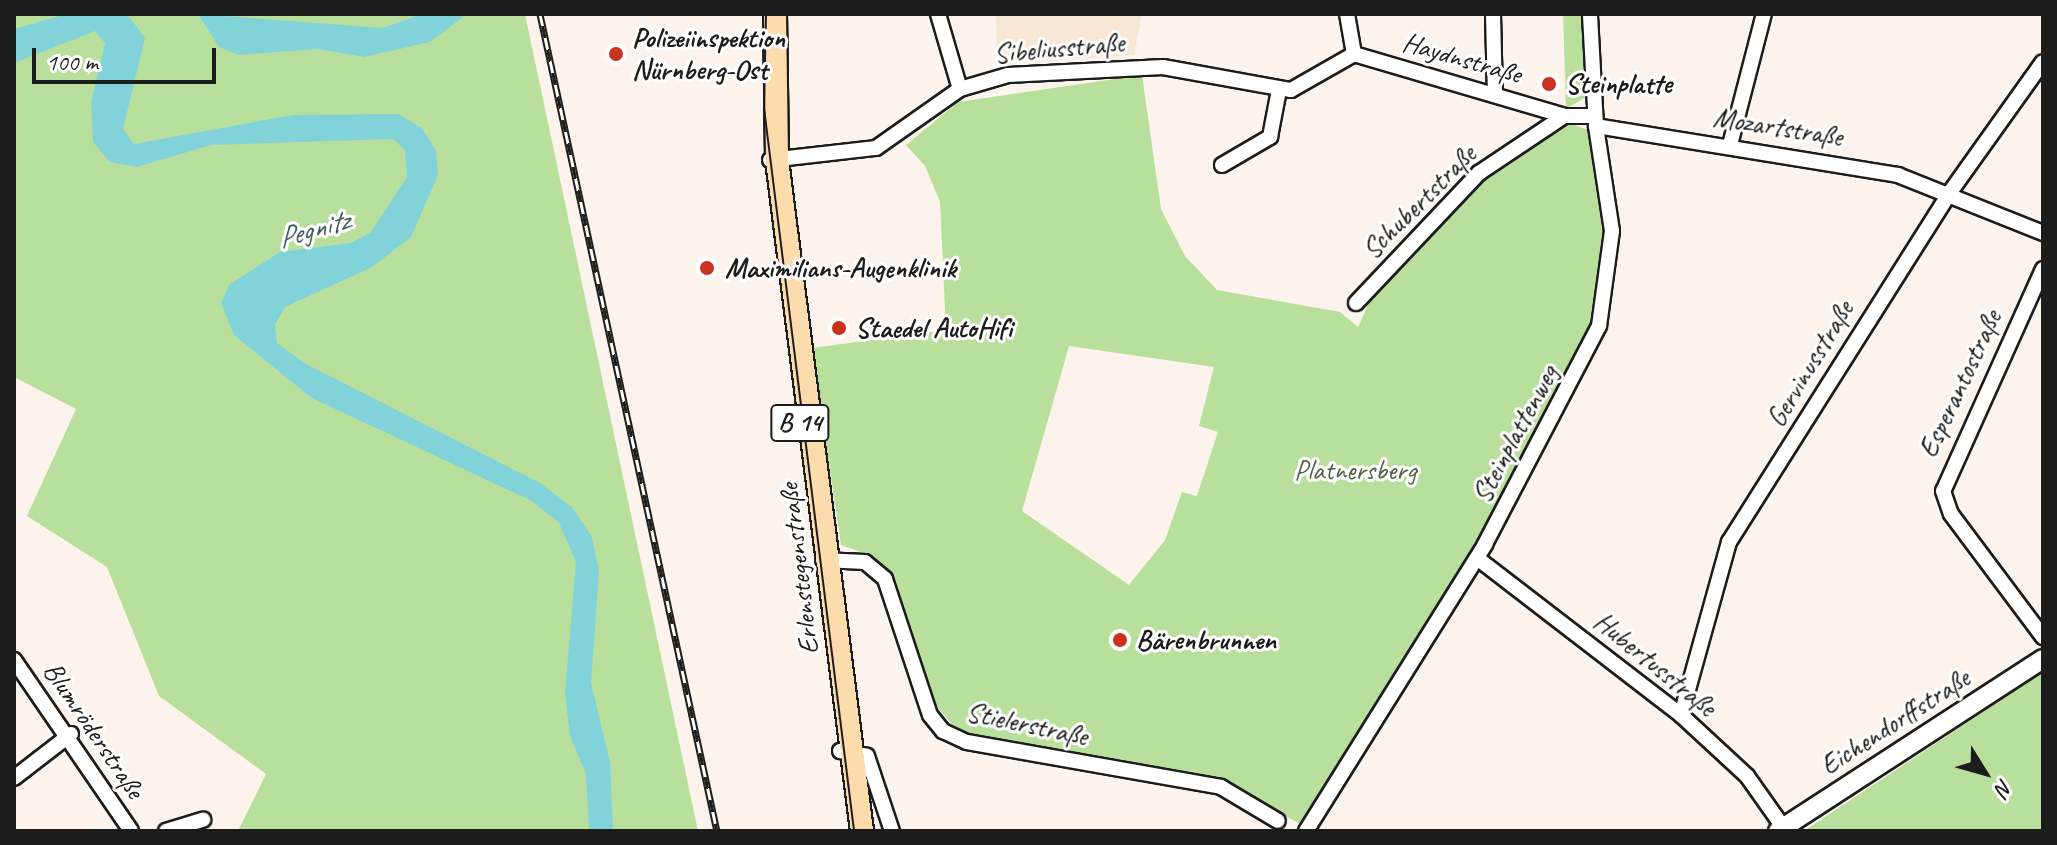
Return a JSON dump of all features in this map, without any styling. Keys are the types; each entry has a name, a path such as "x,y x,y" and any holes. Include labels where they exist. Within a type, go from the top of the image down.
{"main road":[{"name":"Erlenstegenstraße","path":"763,14 772,160 824,559 851,831"},
{"name":"Erlenstegenstraße","path":"772,160 775,14"},
{"name":"Erlenstegenstraße","path":"845,750 862,831"}],"street":[{"path":"938,14 960,89"},
{"path":"1347,14 1354,54"},
{"path":"1493,14 1495,95"},
{"name":"Steinplattenweg","path":"1306,831 1477,558 1584,359 1608,291 1612,231 1595,121 1590,14"},
{"path":"1730,145 1764,14"},
{"name":"Sibeliusstraße","path":"772,160 888,143 960,89 1008,75 1142,66 1279,90 1302,86 1354,54"},
{"name":"Haydnstraße","path":"1354,54 1564,116 1595,121"},
{"name":"Gervinusstraße","path":"1681,715 1729,542 1948,195 2042,66"},
{"path":"1222,165 1270,137 1279,90"},
{"name":"Schubertstraße","path":"1356,303 1479,173 1564,116"},
{"name":"Mozartstraße","path":"1595,121 1887,173 2043,233"},
{"name":"Esperantostraße","path":"2043,269 1943,491 1951,514 2043,637"},
{"name":"Hubertusstraße","path":"1477,558 1681,715 1747,776 1783,830"},
{"name":"Stielerstraße","path":"824,559 865,562 885,579 930,715 943,731 967,742 1221,787 1278,821"},
{"name":"Eichendorffstraße","path":"1783,830 2043,659"},
{"name":"Blumröderstraße","path":"14,660 71,734 131,831"},
{"path":"14,778 71,734"},
{"path":"845,750 869,760 892,831"},
{"path":"166,831 203,820"}],"shaded area":[{"path":"996,14 1142,14 1134,55 997,65"}],"green space":[{"path":"14,14 525,14 698,831 238,831 266,774 159,696 107,567 27,516 76,409 14,377"},
{"path":"1563,14 1584,14 1586,97 1566,109"},
{"name":"Platnersberg","path":"1142,75 1161,209 1185,256 1217,290 1340,312 1358,327 1374,292 1482,177 1566,122 1591,131 1609,237 1592,332 1428,628 1302,825 1222,781 959,733 934,703 894,580 870,555 841,545 812,348 946,330 940,202 925,166 906,145 958,102","holes":["1069,346 1214,367 1199,426 1218,432 1197,496 1182,492 1165,540 1129,585 1022,511"]},
{"path":"2043,672 2043,831 1804,831"}],"water":[{"path":"66,14 127,14 145,38 123,129 134,144 293,115 398,114 422,128 436,151 438,175 411,237 372,267 285,307 275,325 277,343 306,364 540,483 572,507 592,537 599,572 591,683 610,762 613,831 589,831 586,774 570,736 565,693 576,562 559,523 532,501 312,398 234,335 221,303 229,285 280,252 351,243 371,232 407,177 405,150 393,139 211,145 137,167 110,162 93,142 91,103 105,43 95,31 14,63 14,29"},
{"path":"198,14 383,28 422,14 467,14 430,42 364,57 318,49 239,55 219,47"}],"tram line":[{"path":"766,14 764,108 854,831"}],"railway":[{"path":"540,14 717,831"}],"place":[{"name":"Polizeiinspektion Nürnberg-Ost","path":"616,54"},
{"name":"Steinplatte","path":"1549,84"},
{"name":"Maximilians-Augenklinik","path":"707,268"},
{"name":"Staedel AutoHifi","path":"839,328"},
{"name":"Bärenbrunnen","path":"1120,640"}],"water label":[{"name":"Pegnitz","path":"313,229"}]}
